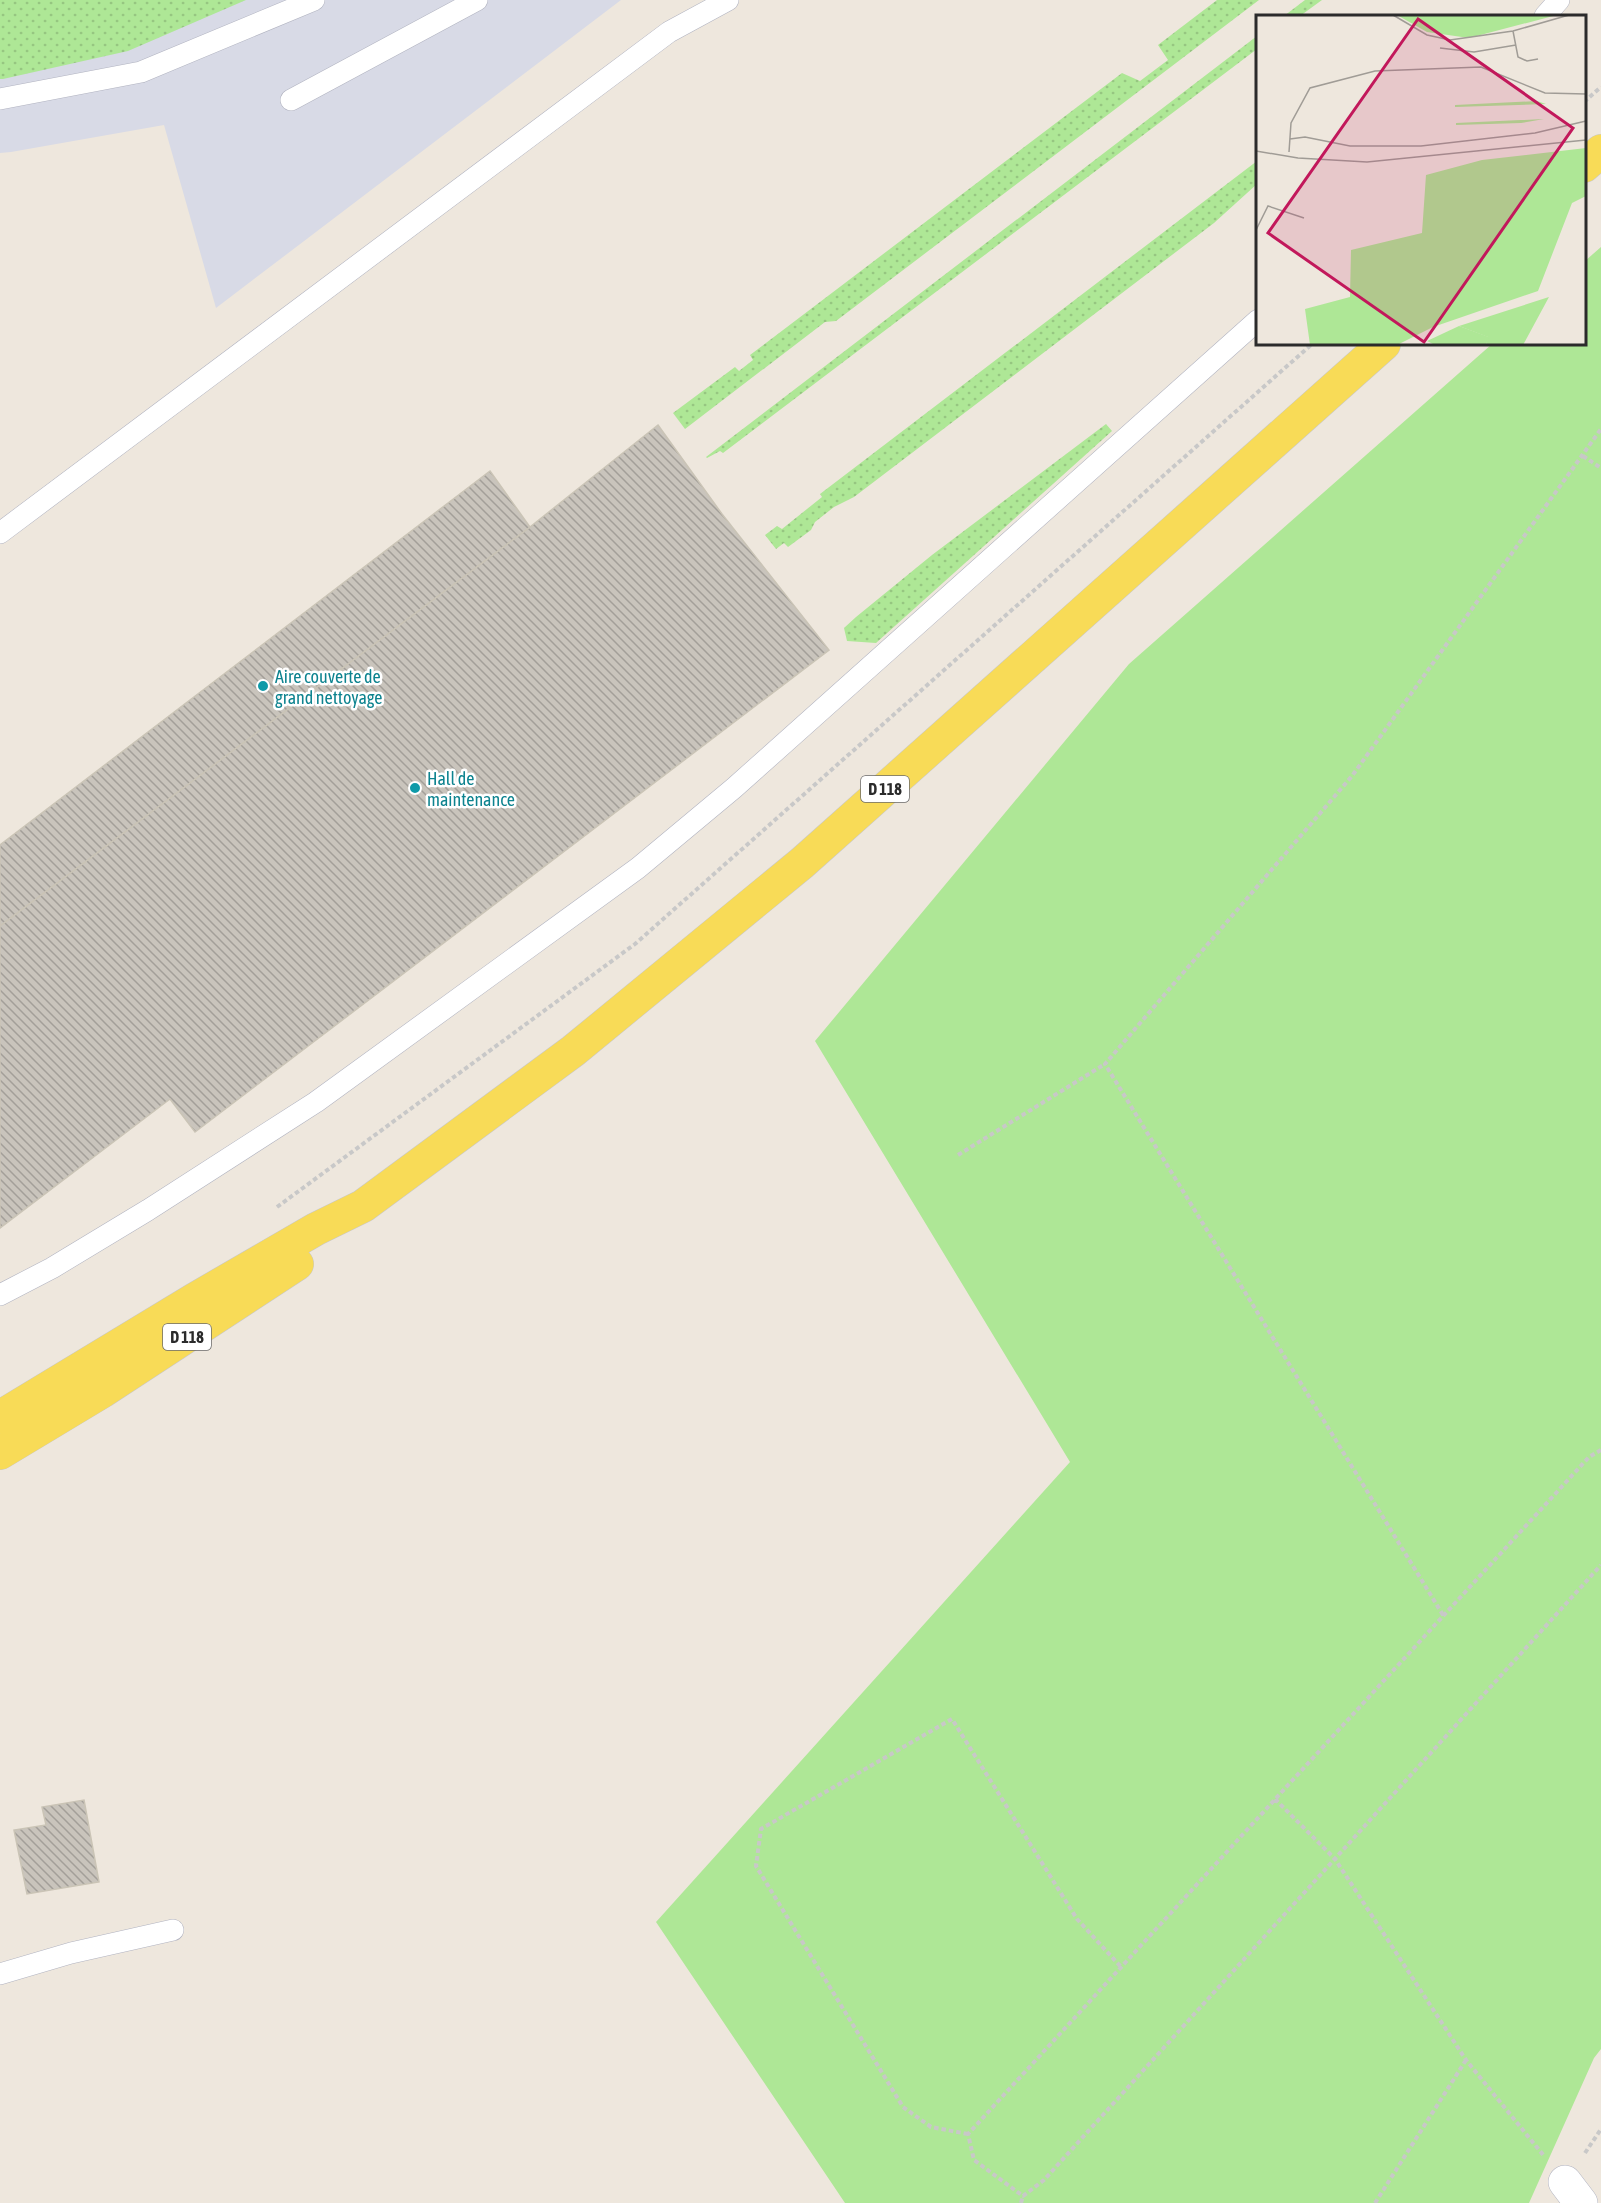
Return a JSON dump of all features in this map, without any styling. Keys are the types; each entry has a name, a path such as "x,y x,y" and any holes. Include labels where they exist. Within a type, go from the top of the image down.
{"main road":[{"path":"1586,164 1601,151"},
{"name":"D 118","path":"0,1417 195,1299 316,1229 363,1206 573,1051 802,863 1383,345"},
{"name":"D 118","path":"0,1453 103,1391 316,1252 340,1235 363,1206"}],"lane":[{"path":"0,99 141,72 314,0"},
{"path":"291,100 477,0"},
{"path":"0,533 669,32 728,0"},
{"path":"1546,15 1559,0"},
{"path":"0,1295 52,1268 148,1210 316,1102 638,868 751,773 1256,321"},
{"path":"0,1974 71,1953 173,1930"}],"path":[{"path":"1586,100 1601,87"},
{"path":"277,1208 635,944 1311,345"},
{"path":"958,1155 1105,1064 1352,776 1601,429"},
{"path":"1583,456 1601,468"},
{"path":"1105,1064 1443,1615"},
{"path":"968,2134 1588,1457 1601,1450"},
{"path":"1021,2203 1023,2196 1052,2172 1601,1565"},
{"path":"968,2134 931,2127 903,2107 756,1866 761,1829 952,1719 1077,1919 1121,1967"},
{"path":"1275,1799 1335,1859 1466,2060 1573,2192"},
{"path":"1375,2203 1466,2060"},
{"path":"968,2134 974,2160 1023,2196"}],"shaded area":[{"path":"0,0 621,0 216,308 164,125 0,153"}],"green space":[{"path":"0,0 246,0 128,51 0,79"},
{"path":"1217,0 1259,0 836,321 825,322 685,429 673,413 735,367 739,371 753,360 750,355 1122,73 1140,81 1168,60 1158,45"},
{"path":"1305,0 1322,0 1301,15 1285,15"},
{"path":"1256,37 1256,50 723,453 720,451 706,457"},
{"path":"1256,162 1256,185 1214,223 854,497 834,507 815,522 811,530 788,547 784,543 776,549 765,535 777,526 782,529 822,497 820,494"},
{"path":"1601,247 1601,2049 1594,2058 1529,2203 845,2203 656,1922 1070,1462 815,1041 1129,664 1491,345 1586,345 1586,260"},
{"path":"1106,424 1112,431 876,643 847,641 844,628 856,617 932,555"}],"building":[{"name":"Hall de maintenance","path":"658,425 722,514 829,650 195,1132 170,1099 0,1228 0,926 530,527"},
{"name":"Aire couverte de grand nettoyage","path":"490,471 530,527 0,926 0,845"},
{"path":"84,1800 99,1882 27,1894 14,1830 46,1825 42,1807"}],"place":[{"name":"Aire couverte de grand nettoyage","path":"263,686"},
{"name":"Hall de maintenance","path":"415,788"}]}
